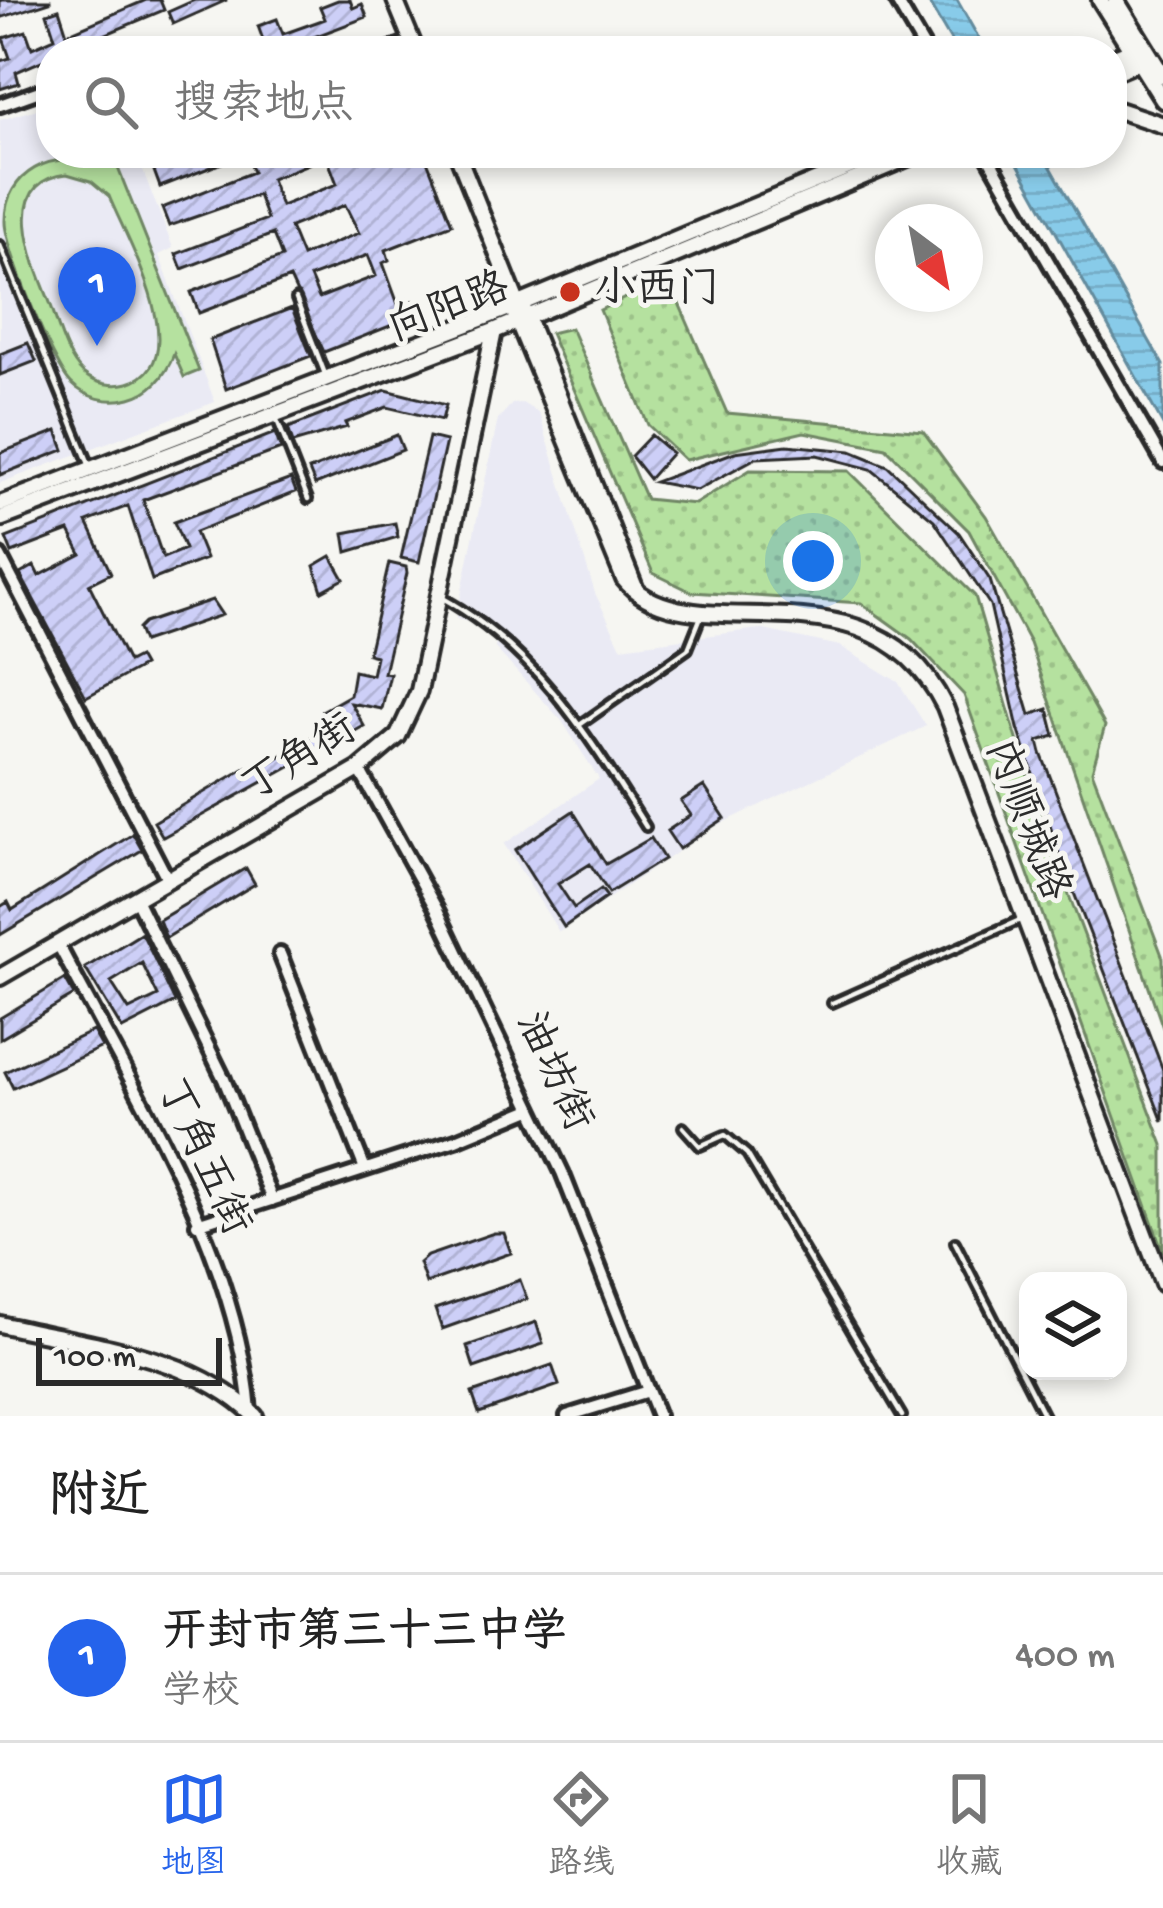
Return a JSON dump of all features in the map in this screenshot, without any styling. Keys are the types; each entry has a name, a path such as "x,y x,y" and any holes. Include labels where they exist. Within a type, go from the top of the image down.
{"street":[{"path":"395,0 410,36"},
{"path":"896,0 917,36"},
{"path":"1100,0 1163,76"},
{"path":"1116,0 1163,100"},
{"path":"1127,55 1141,53"},
{"path":"1127,63 1141,53"},
{"path":"0,105 36,92"},
{"path":"1127,113 1163,124"},
{"name":"内顺城路","path":"463,168 624,579 637,595 652,602 863,628 920,668 945,707 1163,1284"},
{"name":"向阳路","path":"0,519 494,331 519,311 848,168"},
{"name":"向阳路","path":"0,504 519,311 881,168"},
{"path":"995,168 1163,462"},
{"name":"丁角街","path":"0,977 359,770 398,736 415,706 494,331"},
{"path":"0,556 167,880"},
{"name":"油坊街","path":"359,770 437,912 562,1172 658,1416"},
{"path":"136,898 224,1079 272,1200"},
{"name":"丁角五街","path":"58,944 176,1172 245,1352 253,1413"},
{"path":"280,954 365,1169"},
{"path":"197,1225 531,1109"},
{"path":"0,1324 181,1368 223,1388 253,1413"},
{"path":"567,1416 648,1391"}],"lane":[{"path":"0,245 91,469"},
{"path":"296,299 327,379"},
{"path":"274,414 308,499"},
{"path":"438,596 508,643 580,724 646,827"},
{"path":"580,724 688,649 703,609"},
{"path":"832,1003 1025,918"},
{"path":"683,1127 700,1146 725,1135 747,1154 902,1416"},
{"path":"956,1242 1044,1416"}],"shaded area":[{"path":"36,109 36,168 142,168 173,248 159,255 215,402 0,483 0,120"},
{"path":"522,403 539,413 595,593 621,647 759,629 840,646 898,682 926,726 714,827 559,932 504,844 599,779 562,721 495,648 496,642 473,623 456,619 498,419 512,404"}],"green space":[{"path":"35,168 118,168 199,371 184,377 174,354 152,387 122,400 91,396 71,383 42,331 7,235 7,204 13,190","holes":["67,174 91,181 109,196 141,269 157,326 157,351 148,371 123,384 94,380 72,358 35,264 26,224 27,206 46,180"]},
{"path":"668,278 727,413 923,431 986,516 1105,726 1092,771 1163,958 1163,1028 1030,643 969,531 886,448 804,432 685,460 648,425 600,310"},
{"path":"571,328 646,499 695,504 750,470 849,471 975,596 1041,821 1163,1145 1163,1252 964,695 911,639 861,603 692,592 653,573 550,333"}],"water":[{"path":"927,0 957,0 977,36 948,36"},
{"path":"1020,168 1051,168 1163,365 1163,425"}],"building":[{"path":"0,0 50,0 50,2 0,18"},
{"path":"146,0 160,0 164,10 102,36 54,36 47,13 59,9 67,34"},
{"path":"195,0 227,0 173,24 168,12"},
{"path":"350,0 353,8 362,4 367,17 317,36 262,36 258,26 277,19 283,34 325,19 320,7"},
{"path":"26,31 32,48 36,46 36,63 16,72 19,83 0,89 0,61 10,58 3,38"},
{"path":"153,168 209,168 160,187"},
{"path":"251,168 298,168 271,179 281,206 337,184 331,168 430,168 452,224 386,250 389,260 383,263 399,307 412,301 418,315 324,352 290,278 199,313 191,292 282,257 273,234 182,269 176,254 267,219 258,195 169,226 162,208 253,172","holes":["345,205 359,233 302,256 290,227","368,255 376,276 319,298 310,277"]},
{"path":"292,308 311,356 226,389 210,340"},
{"path":"28,343 36,361 0,375 0,354"},
{"path":"386,390 446,405 442,420 387,407 345,423 347,427 293,443 288,428"},
{"path":"57,431 64,450 0,475 0,453"},
{"path":"275,433 281,449 143,500 163,558 185,549 174,522 291,479 296,492 195,532 206,559 152,580 128,506 87,522 111,573 89,584 128,662 138,657 143,666 86,697 20,574 34,566 39,576 81,554 69,531 12,553 6,538"},
{"path":"397,435 403,450 315,485 309,470"},
{"path":"651,435 672,453 649,479 631,456"},
{"path":"429,437 446,441 419,562 401,558"},
{"path":"787,445 851,451 888,466 959,533 990,580 1030,715 1048,709 1055,736 1038,741 1041,753 1163,1070 1163,1122 1062,862 1018,728 990,605 934,520 871,469 817,455 756,458 697,490 655,482 735,452"},
{"path":"395,523 398,537 347,552 344,533"},
{"path":"331,556 344,579 322,591 314,566"},
{"path":"389,563 406,567 407,573 384,673 390,674 382,709 351,703 364,726 163,837 154,822 247,767 251,774 331,725 322,711 350,695 354,671 372,675 376,656 368,654"},
{"path":"212,600 222,615 143,642 138,629 144,623"},
{"path":"704,786 725,818 679,849 667,831 691,815 681,801"},
{"path":"573,811 606,864 651,838 664,859 609,893 590,864 558,884 574,908 601,889 607,897 564,927 515,850"},
{"path":"133,834 142,850 0,935 0,907 8,902 12,910"},
{"path":"246,868 255,884 166,938 159,920"},
{"path":"142,933 175,1002 122,1029 85,968","holes":["142,963 158,996 129,1010 111,982"]},
{"path":"65,979 74,995 0,1039 0,1018"},
{"path":"93,1031 102,1047 13,1088 5,1072"},
{"path":"504,1233 511,1253 426,1283 419,1263 427,1256"},
{"path":"520,1280 527,1299 442,1329 435,1309"},
{"path":"536,1322 543,1344 474,1368 467,1346"},
{"path":"552,1365 559,1385 479,1413 472,1393"}],"place":[{"name":"小西门","path":"570,292"},
{"name":"开封市第三十三中学","path":"97,346"}]}
